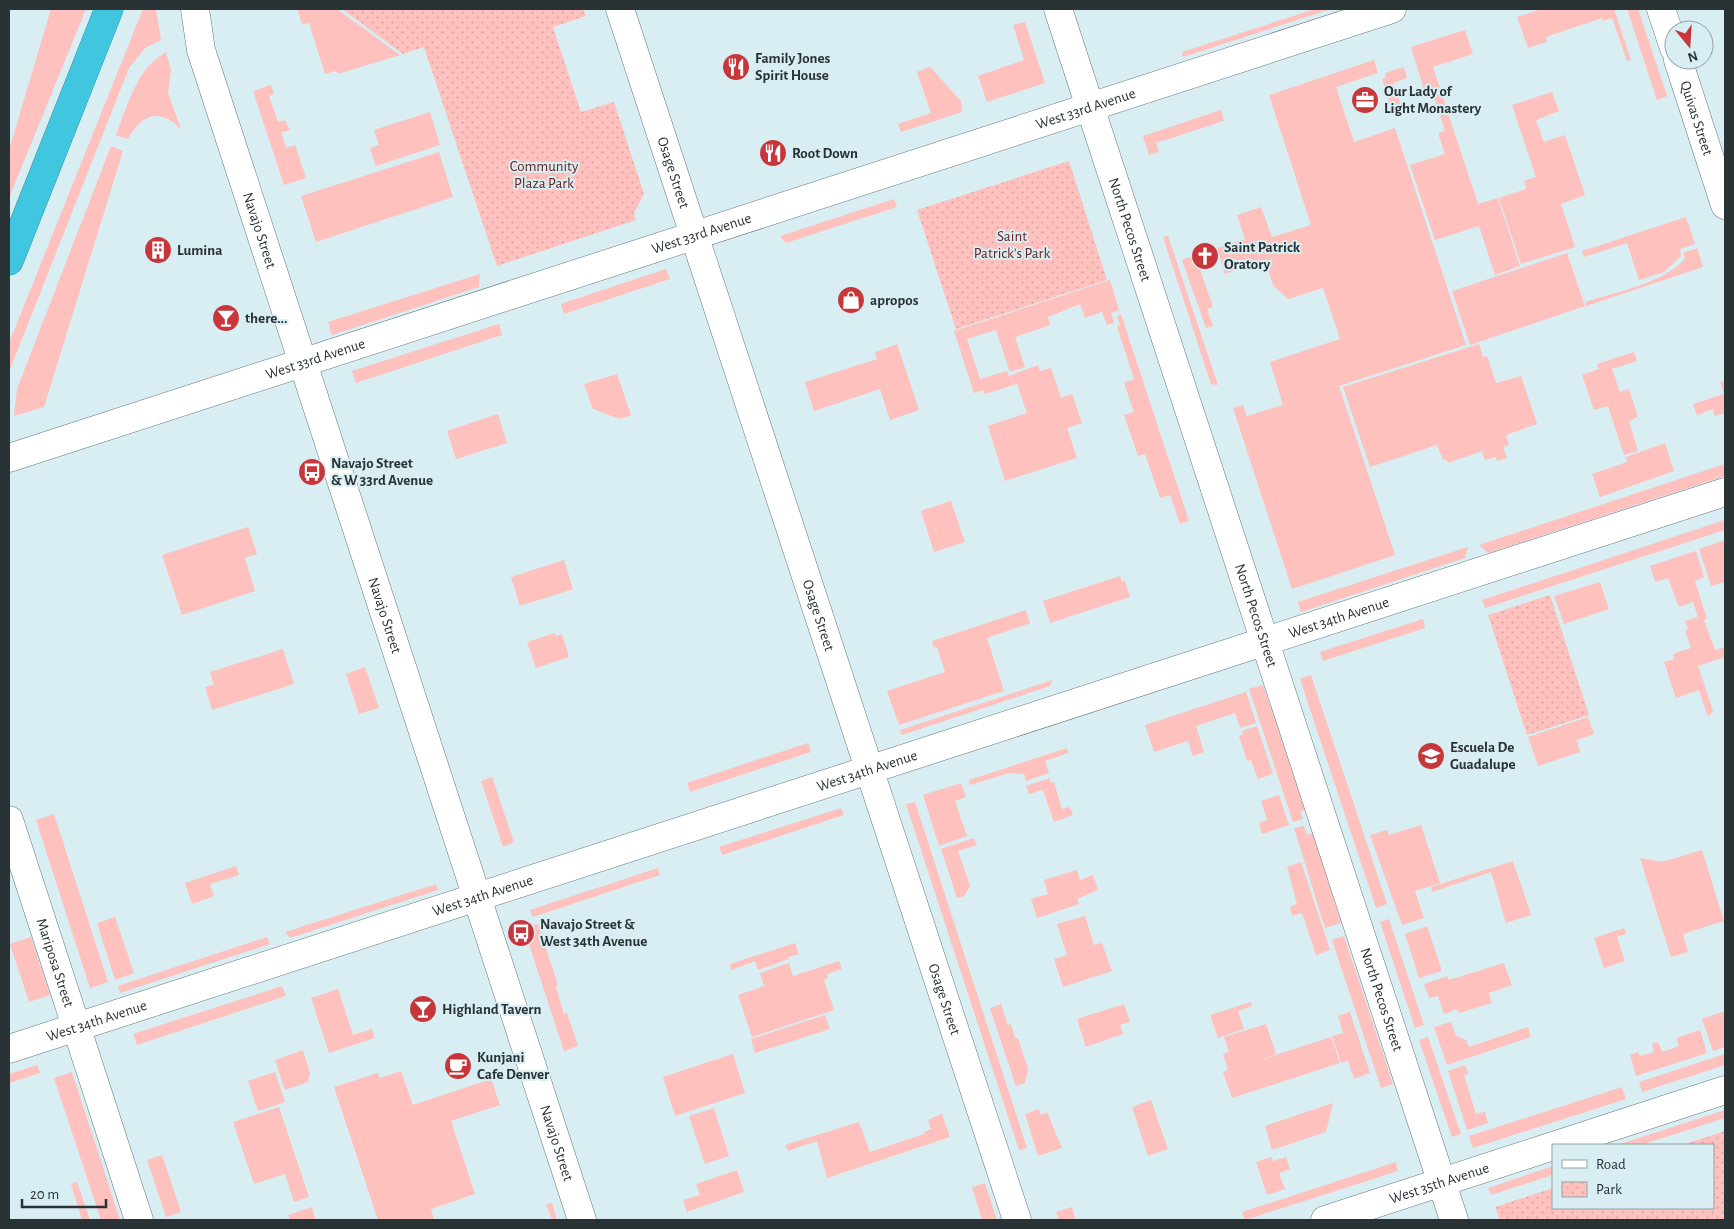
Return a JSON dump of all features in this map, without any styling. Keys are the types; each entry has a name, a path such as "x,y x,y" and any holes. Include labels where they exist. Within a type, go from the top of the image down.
{"highway":[{"path":"9,261 109,9"}],"street":[{"name":"Navajo Street","path":"195,9 201,50 582,1220"},
{"name":"Osage Street","path":"620,9 1017,1220"},
{"name":"North Pecos Street","path":"1058,9 1454,1220"},
{"name":"West 33rd Avenue","path":"9,458 1392,9"},
{"name":"Quivas Street","path":"1681,70 1725,205"},
{"name":"West 34th Avenue","path":"9,1050 1725,492"},
{"name":"Mariposa Street","path":"9,820 139,1220"},
{"name":"West 35th Avenue","path":"1560,1144 1725,1090"},
{"name":"West 35th Avenue","path":"1325,1220 1552,1147"}],"green space":[{"path":"51,9 86,9 9,198 9,150"},
{"path":"143,9 156,9 161,40 145,48 129,68 9,372 9,343"},
{"path":"297,9 337,9 400,55 338,74 336,71 325,74 309,23 302,24"},
{"name":"Community Plaza Park","path":"342,9 583,9 586,16 553,27 581,112 614,102 644,194 634,213 636,220 497,266 424,47 403,54"},
{"path":"1315,9 1331,9 1183,57 1182,52"},
{"path":"1542,9 1614,9 1631,60 1627,61 1612,18 1603,21 1602,18 1546,37 1547,42 1528,48 1517,17"},
{"path":"1627,9 1638,9 1667,96 1657,100"},
{"path":"1025,22 1045,83 987,102 978,76 1024,60 1013,25"},
{"path":"1465,30 1473,54 1433,67 1478,204 1498,198 1520,266 1495,275 1479,226 1435,240 1410,165 1445,154 1438,133 1445,131 1431,88 1424,90 1411,47"},
{"path":"166,52 171,70 168,93 181,129 166,118 152,116 139,124 128,139 116,135 129,100 140,78 156,59"},
{"path":"1374,60 1378,73 1336,87 1354,142 1395,128 1466,345 1339,386 1395,555 1292,589 1233,408 1243,405 1247,416 1283,405 1270,362 1340,339 1323,288 1288,299 1273,285 1265,261 1225,274 1217,248 1245,239 1237,215 1261,207 1272,237 1311,225 1269,95"},
{"path":"930,67 961,101 962,112 901,132 898,124 931,113 917,72"},
{"path":"1404,67 1407,78 1393,83 1403,110 1393,113 1382,79 1386,77 1385,73"},
{"path":"271,85 274,94 269,96 278,122 285,120 290,130 281,132 286,148 295,145 306,178 284,185 253,91"},
{"path":"1552,92 1559,111 1536,120 1544,142 1565,135 1585,195 1561,204 1575,247 1521,264 1499,198 1526,189 1524,181 1536,177 1512,105"},
{"path":"1221,110 1224,121 1156,143 1159,152 1149,155 1143,136"},
{"path":"430,112 440,145 376,166 370,148 379,145 374,130"},
{"path":"111,146 123,151 44,407 14,416 17,389"},
{"path":"439,152 453,197 316,242 301,196"},
{"name":"Saint Patrick's Park","path":"1069,161 1107,280 956,329 917,210"},
{"path":"894,199 897,207 786,243 780,236"},
{"path":"1686,217 1695,244 1680,249 1681,256 1664,272 1639,280 1627,243 1584,257 1582,251"},
{"path":"1168,236 1218,385 1211,384 1163,237"},
{"path":"1697,248 1703,267 1586,306 1585,302 1639,286 1666,274 1685,258 1683,253"},
{"path":"1567,253 1585,306 1470,345 1452,291"},
{"path":"1195,255 1213,307 1207,309 1213,326 1206,328 1182,260"},
{"path":"666,269 670,279 564,314 561,304"},
{"path":"480,274 479,287 332,335 328,322"},
{"path":"1110,280 1119,310 1111,313 1114,323 1107,325 1102,312 1085,318 1080,304 1048,317 1050,325 1015,337 1025,367 1010,372 996,330 967,339 980,379 1007,371 1009,376 1038,365 1040,371 1051,368 1061,398 1072,394 1082,423 1067,428 1077,458 1005,481 988,426 1027,413 1017,384 985,394 983,390 974,393 954,331"},
{"path":"1121,314 1189,521 1180,524 1170,495 1160,498 1145,454 1138,456 1124,415 1134,412 1124,383 1134,379 1117,327 1120,325 1117,316"},
{"path":"499,324 502,335 356,383 352,371"},
{"path":"897,344 919,410 890,420 880,389 814,411 805,382 877,359 875,352"},
{"path":"1479,344 1483,357 1487,356 1496,383 1521,376 1537,424 1506,435 1509,445 1503,447 1507,458 1497,461 1496,457 1485,460 1482,451 1448,463 1446,459 1443,460 1437,445 1370,467 1343,387"},
{"path":"1634,352 1637,361 1612,369 1620,392 1629,389 1638,417 1629,421 1638,451 1624,455 1608,406 1594,410 1582,375 1599,369 1597,364"},
{"path":"617,374 631,415 620,419 593,409 584,384"},
{"path":"1725,381 1725,413 1715,416 1713,409 1697,415 1693,404 1724,394 1720,382"},
{"path":"498,414 507,443 456,459 447,431"},
{"path":"1665,443 1674,471 1600,497 1592,474 1627,462 1626,457"},
{"path":"1725,464 1725,476 1488,553 1479,545"},
{"path":"951,501 965,542 934,552 921,511"},
{"path":"1725,520 1725,530 1485,608 1482,600"},
{"path":"248,527 257,554 245,558 255,591 182,615 162,555"},
{"path":"1725,540 1725,582 1711,586 1699,549"},
{"path":"1468,547 1465,558 1301,612 1298,602"},
{"path":"1696,551 1704,577 1695,581 1707,619 1704,620 1715,650 1725,647 1725,657 1698,666 1713,711 1708,717 1699,690 1676,698 1664,662 1674,659 1673,654 1691,648 1685,631 1688,629 1685,621 1698,617 1693,602 1679,607 1668,578 1655,582 1650,566"},
{"path":"564,560 573,589 520,606 511,577"},
{"path":"1120,576 1122,582 1125,581 1130,597 1050,623 1043,601"},
{"path":"1600,582 1609,609 1564,624 1554,596"},
{"path":"1550,595 1589,715 1527,735 1488,615"},
{"path":"1026,610 1030,623 987,638 1004,691 899,725 887,691 945,672 937,647 934,648 932,641"},
{"path":"1423,619 1425,628 1323,661 1320,652"},
{"path":"555,633 556,636 562,634 569,657 536,668 527,642"},
{"path":"283,649 294,684 212,710 205,687 214,685 210,672"},
{"path":"365,667 379,708 359,714 346,674"},
{"path":"1311,675 1387,904 1376,908 1300,679"},
{"path":"1053,680 1050,686 902,735 900,730"},
{"path":"1263,685 1305,810 1300,811 1303,819 1293,822 1249,689"},
{"path":"1246,692 1256,723 1240,728 1235,713 1196,726 1204,752 1193,756 1188,741 1154,752 1145,725"},
{"path":"1588,717 1594,734 1577,740 1580,752 1538,766 1528,737"},
{"path":"1257,726 1273,774 1258,779 1251,760 1247,761 1239,736 1243,734 1242,731"},
{"path":"808,743 811,752 690,792 687,783"},
{"path":"1067,748 1068,753 1045,761 1049,773 1026,781 1024,774 1009,773 970,785 969,780"},
{"path":"492,777 514,842 503,847 481,781"},
{"path":"1050,778 1051,783 1054,782 1062,809 1070,807 1073,815 1054,822 1043,790 1029,794 1026,786"},
{"path":"961,783 966,797 955,801 967,836 939,846 923,795"},
{"path":"1279,795 1289,825 1262,834 1259,823 1267,820 1261,801"},
{"path":"915,802 1027,1148 1019,1150 906,804"},
{"path":"841,808 844,815 722,855 719,847"},
{"path":"54,814 108,982 90,988 36,820"},
{"path":"1421,825 1440,883 1415,891 1424,918 1402,925 1370,835 1387,830 1389,835"},
{"path":"1304,826 1307,835 1313,833 1341,923 1325,928 1294,828"},
{"path":"974,838 977,845 958,851 970,886 964,896 957,898 941,849"},
{"path":"1702,850 1724,921 1683,934 1688,952 1671,957 1640,858 1662,862"},
{"path":"1513,861 1531,915 1506,923 1491,872 1432,892 1431,887"},
{"path":"1301,862 1330,950 1316,955 1302,913 1292,916 1290,907 1297,904 1287,867"},
{"path":"236,866 239,875 210,884 214,896 192,904 185,883"},
{"path":"658,868 660,875 533,917 530,910"},
{"path":"1077,870 1080,880 1093,875 1098,890 1077,899 1079,904 1037,918 1031,899 1048,894 1044,880"},
{"path":"436,884 438,890 290,938 285,932"},
{"path":"1085,916 1094,945 1102,943 1112,971 1063,987 1054,959 1067,955 1057,924"},
{"path":"115,917 134,973 115,980 97,923"},
{"path":"1389,919 1424,1025 1415,1028 1380,922"},
{"path":"538,924 558,985 556,987 564,1014 567,1013 578,1046 564,1051 524,929"},
{"path":"1427,926 1442,971 1419,978 1405,934"},
{"path":"1624,928 1626,934 1617,937 1625,961 1604,968 1594,938"},
{"path":"1344,936 1393,1084 1381,1088 1332,940"},
{"path":"31,937 50,995 29,1002 10,944"},
{"path":"267,937 270,944 120,993 118,986"},
{"path":"795,943 799,954 788,957 789,959 758,970 755,961 731,970 730,964"},
{"path":"839,961 842,969 827,974 828,978 824,980 834,1010 752,1037 738,995 764,986 760,973 789,963 793,976"},
{"path":"1504,963 1512,985 1489,993 1492,1003 1459,1013 1457,1009 1444,1014 1438,996 1429,998 1424,984 1447,976 1449,980"},
{"path":"282,986 286,996 137,1045 133,1034"},
{"path":"338,989 353,1035 372,1029 375,1038 329,1053 311,998"},
{"path":"1251,1002 1252,1006 1238,1011 1244,1029 1218,1038 1210,1015"},
{"path":"1001,1004 1008,1025 1011,1024 1015,1038 1018,1038 1028,1069 1025,1083 1016,1086 990,1008"},
{"path":"1124,1004 1130,1022 1120,1025 1123,1034 1086,1047 1077,1019"},
{"path":"1725,1011 1725,1047 1713,1051 1702,1019"},
{"path":"1350,1012 1370,1073 1354,1079 1348,1061 1341,1063 1332,1036 1343,1033 1338,1016"},
{"path":"825,1015 830,1029 755,1053 751,1039"},
{"path":"1451,1022 1456,1036 1466,1040 1469,1047 1528,1027 1531,1037 1447,1065 1434,1027"},
{"path":"1266,1024 1276,1054 1257,1061 1331,1037 1340,1063 1232,1098 1223,1072 1228,1070 1223,1054 1229,1052 1224,1037"},
{"path":"1700,1030 1707,1053 1636,1076 1630,1055 1638,1052 1640,1056 1654,1052 1652,1044 1658,1042 1662,1052 1679,1046 1676,1038"},
{"path":"1428,1037 1461,1134 1452,1137 1419,1040"},
{"path":"303,1050 310,1073 308,1082 285,1090 275,1060"},
{"path":"733,1054 745,1093 675,1116 663,1077"},
{"path":"1725,1054 1725,1065 1642,1092 1639,1082"},
{"path":"37,1065 40,1073 9,1083 9,1074"},
{"path":"1465,1065 1468,1074 1464,1075 1476,1114 1485,1112 1488,1123 1467,1130 1448,1071"},
{"path":"401,1071 413,1105 491,1079 500,1105 451,1121 475,1194 431,1209 434,1220 378,1220 334,1087 378,1073 380,1078"},
{"path":"72,1072 120,1220 101,1220 54,1078"},
{"path":"275,1072 285,1102 258,1111 248,1081"},
{"path":"1622,1087 1626,1099 1473,1148 1469,1136"},
{"path":"1151,1100 1168,1149 1148,1156 1132,1107"},
{"path":"1333,1103 1326,1132 1272,1150 1265,1126"},
{"path":"279,1107 309,1197 294,1202 285,1174 254,1184 233,1122"},
{"path":"714,1108 729,1156 705,1164 689,1116"},
{"path":"1039,1109 1041,1115 1047,1112 1062,1148 1038,1156 1025,1114"},
{"path":"1725,1110 1725,1118 1644,1144 1620,1144"},
{"path":"942,1114 950,1137 827,1178 817,1141 788,1151 785,1145 859,1122 870,1152 924,1134 924,1132 931,1129 928,1120"},
{"path":"1725,1131 1725,1220 1500,1220 1495,1207 1552,1188 1552,1209 1714,1209 1714,1144 1685,1144"},
{"path":"162,1155 181,1212 166,1217 147,1160"},
{"path":"1271,1157 1273,1161 1286,1157 1290,1169 1279,1173 1285,1189 1267,1195 1256,1162"},
{"path":"1396,1162 1398,1171 1245,1220 1242,1212"},
{"path":"1552,1166 1552,1175 1491,1195 1488,1188"},
{"path":"737,1170 744,1192 687,1212 683,1200 700,1195 696,1184"},
{"path":"77,1182 90,1220 82,1220 71,1184"},
{"path":"985,1183 997,1220 982,1220 972,1187"},
{"path":"552,1203 557,1220 552,1220 546,1204"},
{"path":"312,1207 316,1220 290,1220 288,1215"},
{"path":"1072,1207 1076,1220 1059,1220 1056,1212"}],"place":[{"name":"Family Jones Spirit House","path":"736,67"},
{"name":"Our Lady of Light Monastery","path":"1365,100"},
{"name":"Root Down","path":"773,153"},
{"name":"Lumina","path":"158,250"},
{"name":"Saint Patrick Oratory","path":"1205,256"},
{"name":"apropos","path":"851,300"},
{"name":"there...","path":"226,318"},
{"name":"Navajo Street & W 33rd Avenue","path":"312,472"},
{"name":"Escuela De Guadalupe","path":"1431,756"},
{"name":"Navajo Street & West 34th Avenue","path":"521,933"},
{"name":"Highland Tavern","path":"423,1009"},
{"name":"Kunjani Cafe Denver","path":"458,1066"}]}
